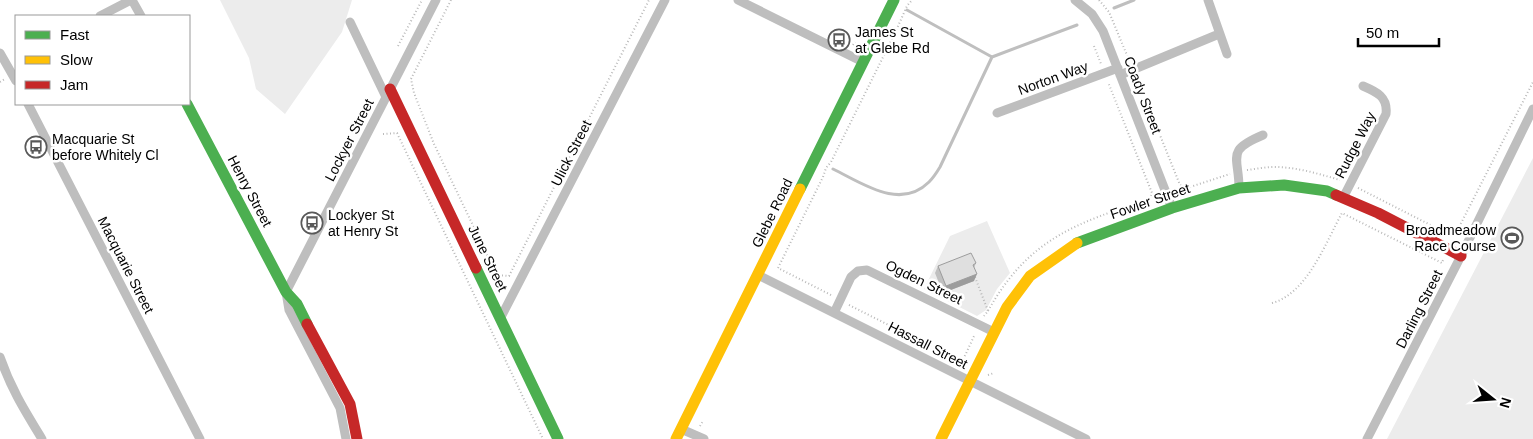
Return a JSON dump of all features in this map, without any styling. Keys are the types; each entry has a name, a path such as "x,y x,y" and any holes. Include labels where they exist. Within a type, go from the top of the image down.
{"street":[{"path":"102,15 132,0 140,15"},
{"name":"Lockyer Street","path":"286,292 436,0"},
{"name":"Ulick Street","path":"500,319 665,0"},
{"path":"738,0 863,62"},
{"name":"Glebe Road","path":"679,434 894,0"},
{"name":"Coady Street","path":"1075,0 1085,7 1098,22 1172,208"},
{"path":"1208,0 1227,54"},
{"name":"June Street","path":"350,22 388,93 558,439"},
{"name":"Norton Way","path":"997,113 1104,73 1133,70 1219,34"},
{"path":"0,53 8,62 15,78"},
{"name":"Rudge Way","path":"1343,198 1386,114 1385,101 1381,95 1363,86"},
{"name":"Macquarie Street","path":"29,105 200,439"},
{"name":"Henry Street","path":"188,105 286,292 297,304 350,404 358,439"},
{"name":"Darling Street","path":"1367,439 1461,256 1533,109"},
{"path":"1238,188 1235,162 1240,147 1263,135"},
{"name":"Fowler Street","path":"941,439 971,382 994,332 1014,297 1030,276 1075,244 1172,208 1238,188 1284,185 1326,192 1343,198 1378,213 1461,256"},
{"name":"Ogden Street","path":"834,313 851,277 858,271 868,270 994,332"},
{"name":"Hassall Street","path":"758,275 1086,439"},
{"name":"Henry Street","path":"286,292 289,310 340,408 346,439"},
{"path":"0,357 8,380 42,439"},
{"path":"679,434 704,439"}],"path":[{"path":"398,46 422,0"},
{"path":"451,0 411,79 414,92 434,144 490,261 497,275 509,276 650,0"},
{"path":"776,271 907,6 912,0"},
{"path":"1099,0 1109,12 1180,185 1187,188 1236,172 1273,167 1294,169 1318,174 1350,185 1454,237 1533,82"},
{"path":"984,317 1006,280 1037,249 1078,224 1150,199 1152,193 1094,46"},
{"path":"383,134 397,133 543,439"},
{"path":"1272,303 1280,301 1304,282 1342,212 1442,263 1443,260"},
{"path":"778,268 834,296"},
{"path":"973,272 988,311"},
{"path":"845,303 961,363 975,334"},
{"path":"964,357 968,359"},
{"path":"988,374 994,373"},
{"path":"700,426 703,421"}],"shaded area":[{"path":"220,0 352,0 342,32 285,114 256,89 249,58"},
{"name":"Broadmeadow Race Course","path":"1533,158 1533,439 1387,439"},
{"path":"987,221 1010,273 997,289 986,310 977,316 924,289 950,236"}],"building":[{"path":"971,253 976,263 973,265 977,274 946,286 938,266"}],"waterway":[{"path":"1114,8 1134,0"},
{"path":"907,10 992,57"},
{"path":"833,169 881,192 906,194 918,190 929,182 940,167 992,57 1077,25"}],"traffic: fast":[{"path":"800,189 894,0"},
{"path":"188,105 286,292 297,304 307,324"},
{"path":"1077,243 1172,208 1239,188 1284,185 1327,191 1336,195"},
{"path":"476,268 558,439"}],"traffic: slow":[{"path":"676,439 800,189"},
{"path":"941,439 1007,307 1030,276 1077,243"}],"traffic: jam":[{"path":"390,89 476,268"},
{"path":"1336,195 1378,213 1461,256"},
{"path":"307,324 350,404 357,439"}],"place":[{"name":"James St at Glebe Rd","path":"839,40"},
{"name":"Macquarie St before Whitely Cl","path":"36,147"},
{"name":"Lockyer St at Henry St","path":"312,223"},
{"name":"Broadmeadow Race Course","path":"1512,238"}]}
